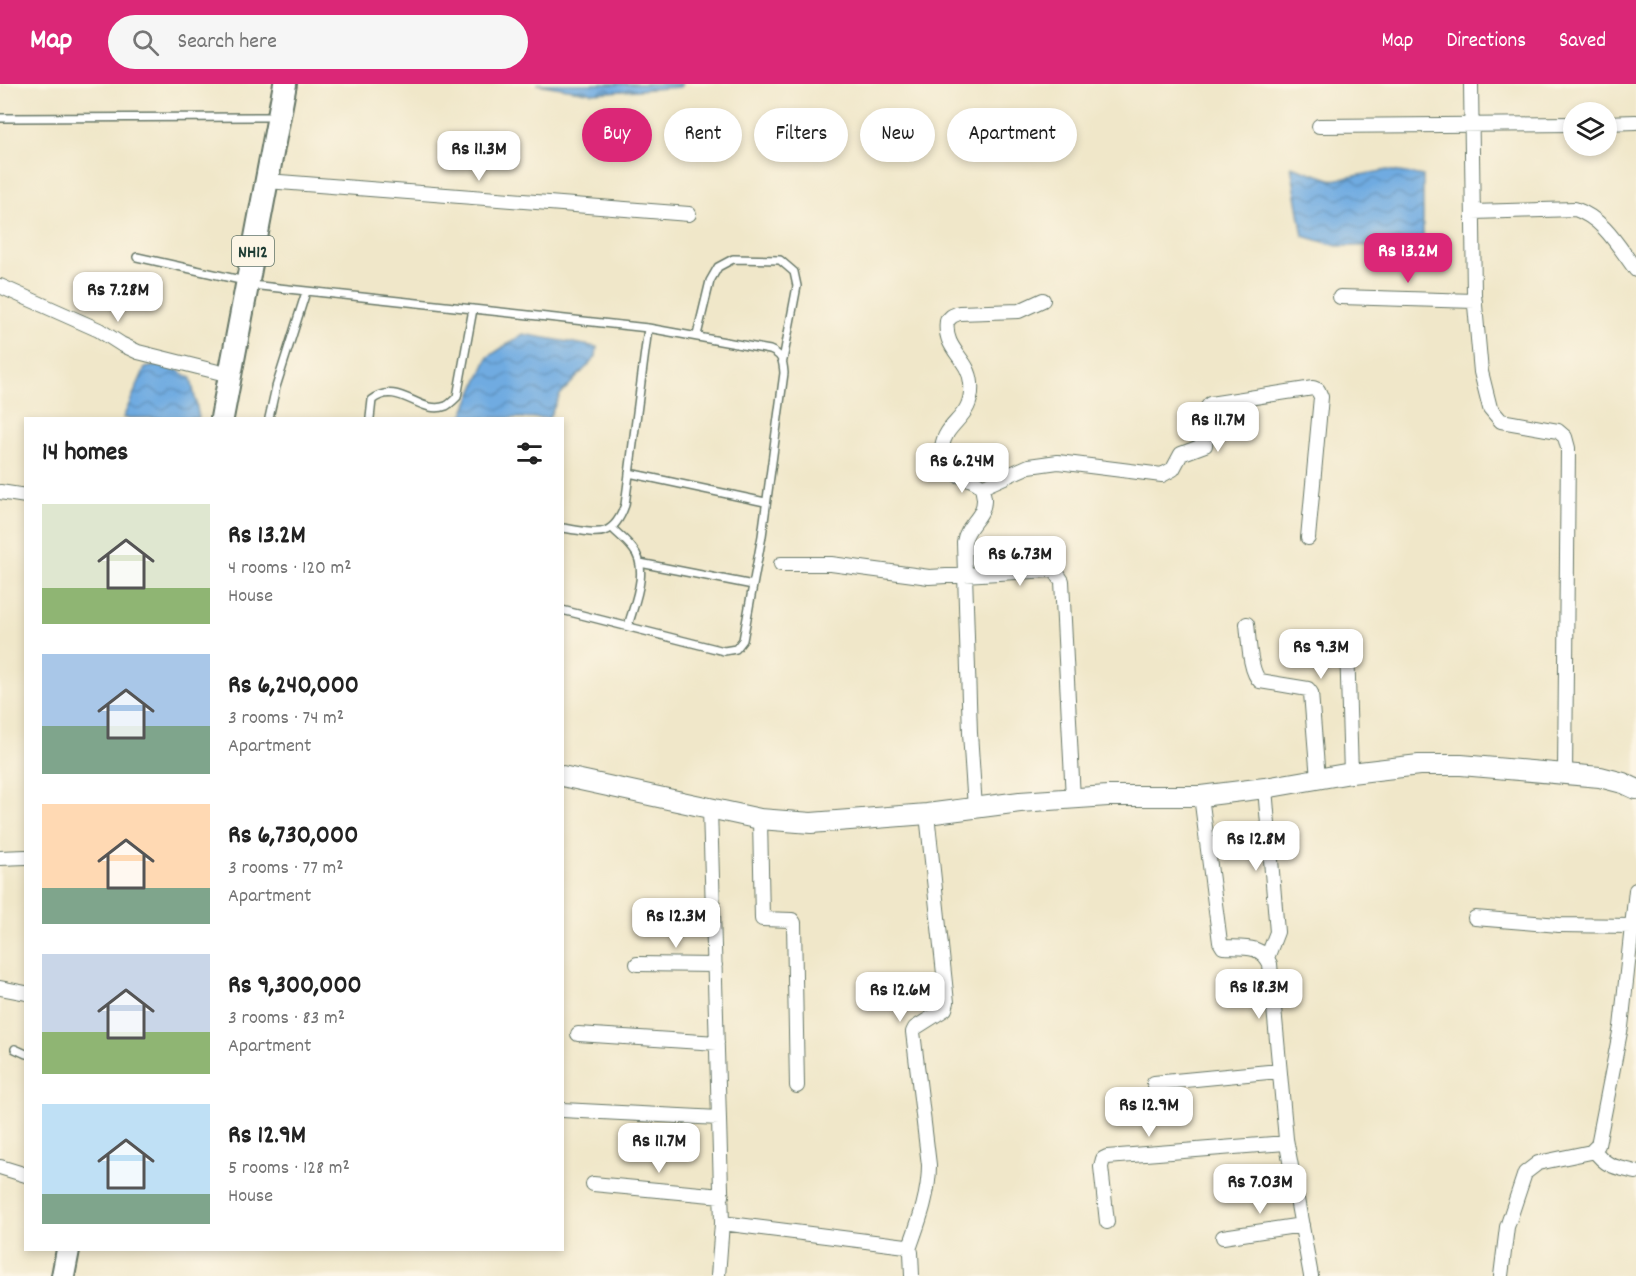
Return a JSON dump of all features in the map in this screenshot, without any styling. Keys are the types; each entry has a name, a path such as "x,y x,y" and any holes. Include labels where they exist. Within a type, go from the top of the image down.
{"highway":[{"name":"NH12","path":"222,417 285,84"},
{"path":"63,1276 68,1251"}],"main road":[{"path":"564,776 760,819 811,823 927,814 1020,802 1108,796 1201,796 1419,765 1461,765 1600,777 1636,789"}],"street":[{"path":"1471,84 1475,301 1481,372 1490,408 1501,421 1558,431 1565,437 1568,448 1565,774"},
{"path":"1617,123 1636,122"},
{"path":"1318,126 1563,124"},
{"path":"267,181 689,214"},
{"path":"1473,212 1575,208 1587,213 1604,226 1636,270"},
{"path":"0,286 99,330 138,352 230,375"},
{"path":"1340,297 1475,301"},
{"path":"1042,300 1019,311 959,313 947,321 947,339 954,352 966,365 971,383 968,408 945,438 942,447 943,462 946,468 953,474 982,487 1029,466 1058,462 1162,475 1173,469 1181,454 1205,445 1209,404 1316,388 1321,397 1308,538"},
{"path":"975,808 970,733 965,535 982,512 984,500 982,487"},
{"path":"0,492 24,496"},
{"path":"781,564 831,564 929,578 1050,570 1060,575 1073,799"},
{"path":"1247,624 1253,670 1257,678 1260,681 1308,689 1311,693 1318,779"},
{"path":"1347,647 1351,773"},
{"path":"1265,788 1276,932 1267,958"},
{"path":"1201,796 1220,942 1223,947 1258,950 1270,964 1286,1143 1311,1276"},
{"path":"710,808 722,1196 718,1276"},
{"path":"912,1276 909,1249 925,1203 929,1165 913,1032 915,1028 945,1009 948,1002 927,814"},
{"path":"760,819 762,918 763,920 792,920 794,923 797,1086"},
{"path":"0,858 24,858"},
{"path":"1502,1276 1507,1227 1525,1173 1538,1163 1594,1150 1598,1145 1621,1027 1636,890"},
{"path":"1475,918 1559,925 1632,926"},
{"path":"637,964 715,965"},
{"path":"0,988 24,993"},
{"path":"578,1035 717,1043"},
{"path":"1154,1083 1280,1071"},
{"path":"564,1110 719,1118"},
{"path":"1107,1222 1101,1167 1103,1159 1107,1157 1286,1143"},
{"path":"1594,1150 1609,1166 1636,1172"},
{"path":"0,1167 24,1174"},
{"path":"593,1184 722,1196"},
{"path":"722,1223 906,1246 909,1249"},
{"path":"1223,1237 1302,1225"}],"lane":[{"path":"0,118 279,117"},
{"path":"137,256 247,283 306,292 697,335 770,350 777,353 783,360"},
{"path":"564,610 724,651 736,649 743,640 784,373 783,360 797,286 794,272 780,260 733,259 718,267 710,281 697,335"},
{"path":"269,417 276,387 306,292"},
{"path":"370,417 372,400 380,393 392,392 435,408 447,406 457,397 473,309"},
{"path":"564,528 602,532 613,529 620,521 625,505 648,328"},
{"path":"629,473 765,502"},
{"path":"613,529 634,550 640,563 640,578 628,626"},
{"path":"640,563 753,585"},
{"path":"15,1049 24,1053"}],"water":[{"path":"536,84 682,84 681,87 593,93"},
{"path":"1291,166 1333,180 1387,170 1423,176 1423,246 1337,246 1303,236"},
{"path":"523,334 597,347 596,357 560,395 549,417 459,417 463,414 488,357"},
{"path":"166,364 191,378 199,417 123,417 145,368"}]}
